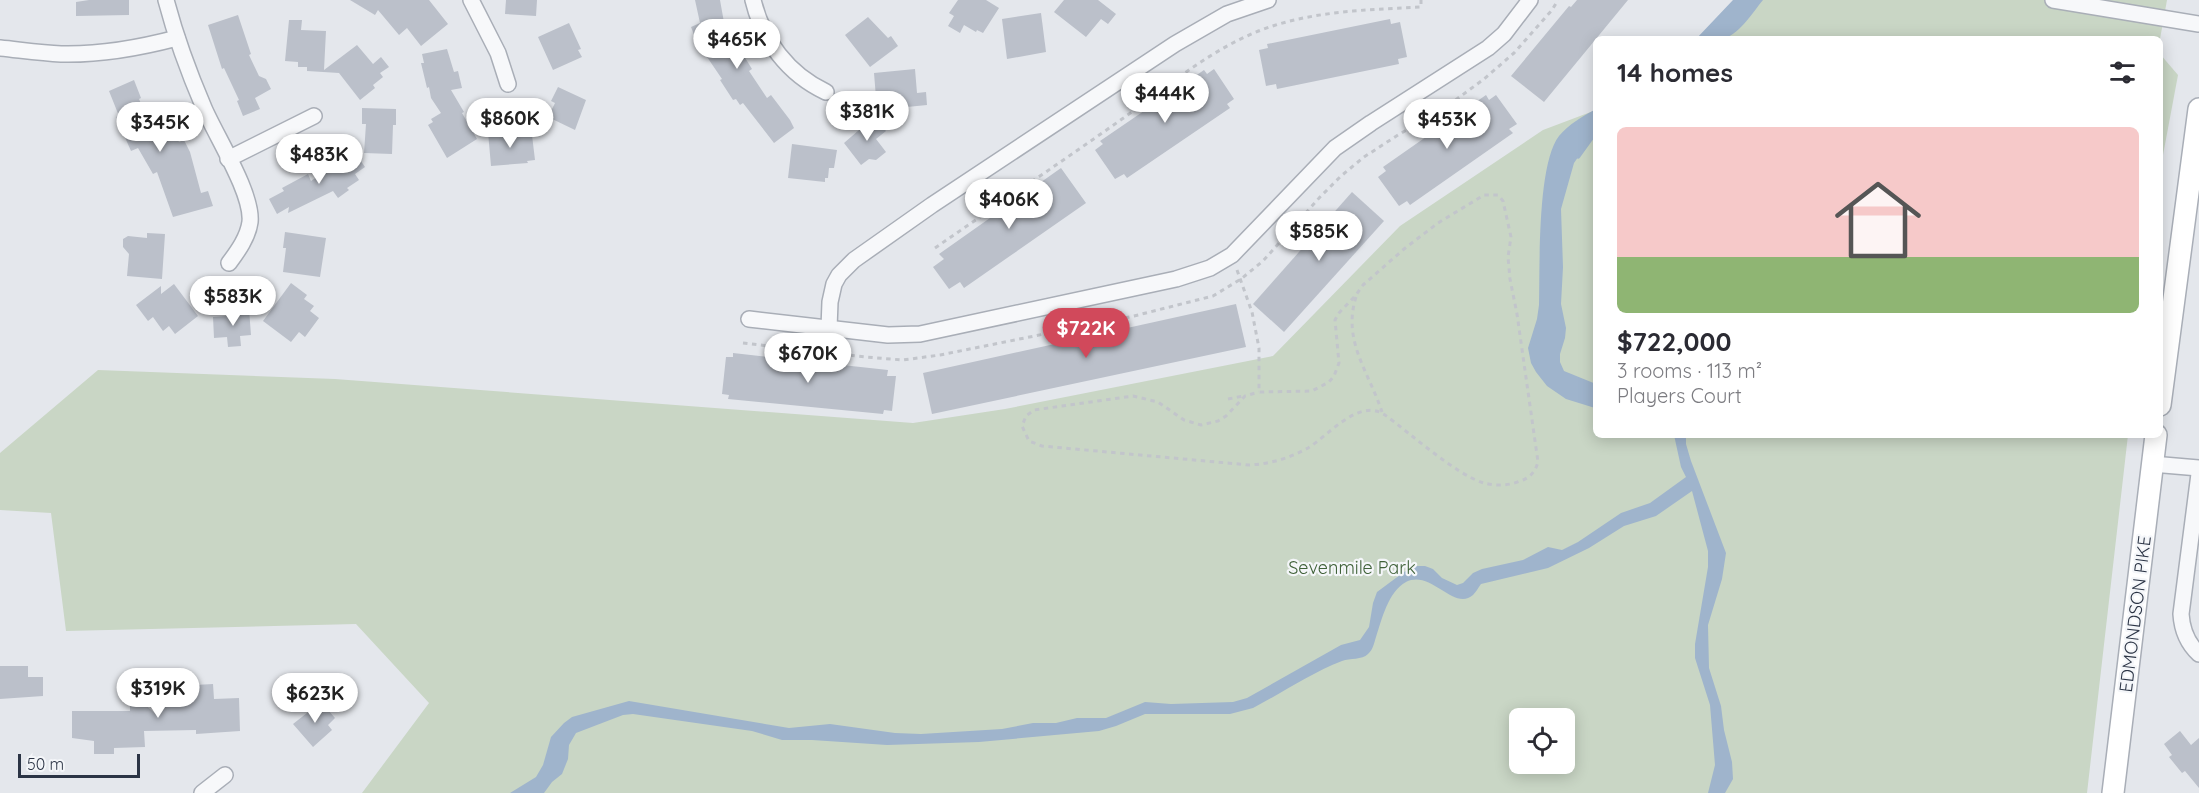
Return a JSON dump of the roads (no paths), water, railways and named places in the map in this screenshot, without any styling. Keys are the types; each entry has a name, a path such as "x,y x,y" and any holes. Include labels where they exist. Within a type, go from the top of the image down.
{"main road":[{"path":"2163,382 2199,110"},
{"name":"EDMONDSON PIKE","path":"2113,793 2156,438"}],"street":[{"path":"166,0 177,38 203,105 245,195 250,221 245,237 229,263"},
{"path":"471,0 496,46 508,84"},
{"path":"753,0 764,32 780,56 801,78 826,92"},
{"path":"829,328 830,302 834,284 839,275 854,260 932,205 1175,44 1227,14 1268,0"},
{"path":"749,319 902,336 936,331 1176,279 1210,268 1232,255 1335,148 1488,48 1504,34 1530,0"},
{"path":"2053,0 2199,24"},
{"path":"0,48 52,54 82,54 123,50 177,38"},
{"path":"228,159 314,116"},
{"path":"2152,464 2199,468"},
{"path":"2199,474 2181,614 2184,634 2199,654"},
{"path":"202,793 225,775"}],"water":[{"path":"1733,0 1763,0 1745,23 1730,36 1699,36"},
{"path":"1593,111 1593,135 1574,163 1561,209 1563,267 1561,304 1566,328 1560,362 1564,371 1593,383 1593,407 1566,399 1547,386 1531,363 1528,348 1539,305 1541,217 1547,169 1559,136 1581,117"},
{"path":"1675,438 1686,438 1691,461 1726,553 1722,579 1708,625 1709,668 1721,706 1732,762 1733,779 1725,793 1708,793 1715,765 1710,705 1695,658 1695,644 1708,567 1708,551 1692,491 1656,516 1624,526 1589,548 1548,568 1481,584 1473,595 1466,599 1450,595 1424,581 1406,582 1390,599 1372,648 1365,656 1330,666 1253,708 1230,714 1145,714 1099,731 979,742 887,745 782,740 752,731 633,714 623,715 576,733 569,745 568,759 562,774 544,793 510,793 536,777 543,765 551,737 564,723 572,717 629,701 789,728 830,724 895,733 921,734 1002,729 1033,723 1056,723 1077,718 1106,718 1145,702 1171,704 1233,702 1247,698 1341,645 1360,640 1369,627 1377,592 1415,566 1433,569 1442,578 1457,585 1482,569 1523,560 1548,547 1562,550 1621,513 1650,503 1686,477 1681,467"}],"waterway":[{"path":"1578,156 1593,135"}],"park label":[{"name":"Sevenmile Park","path":"1352,567"}]}
